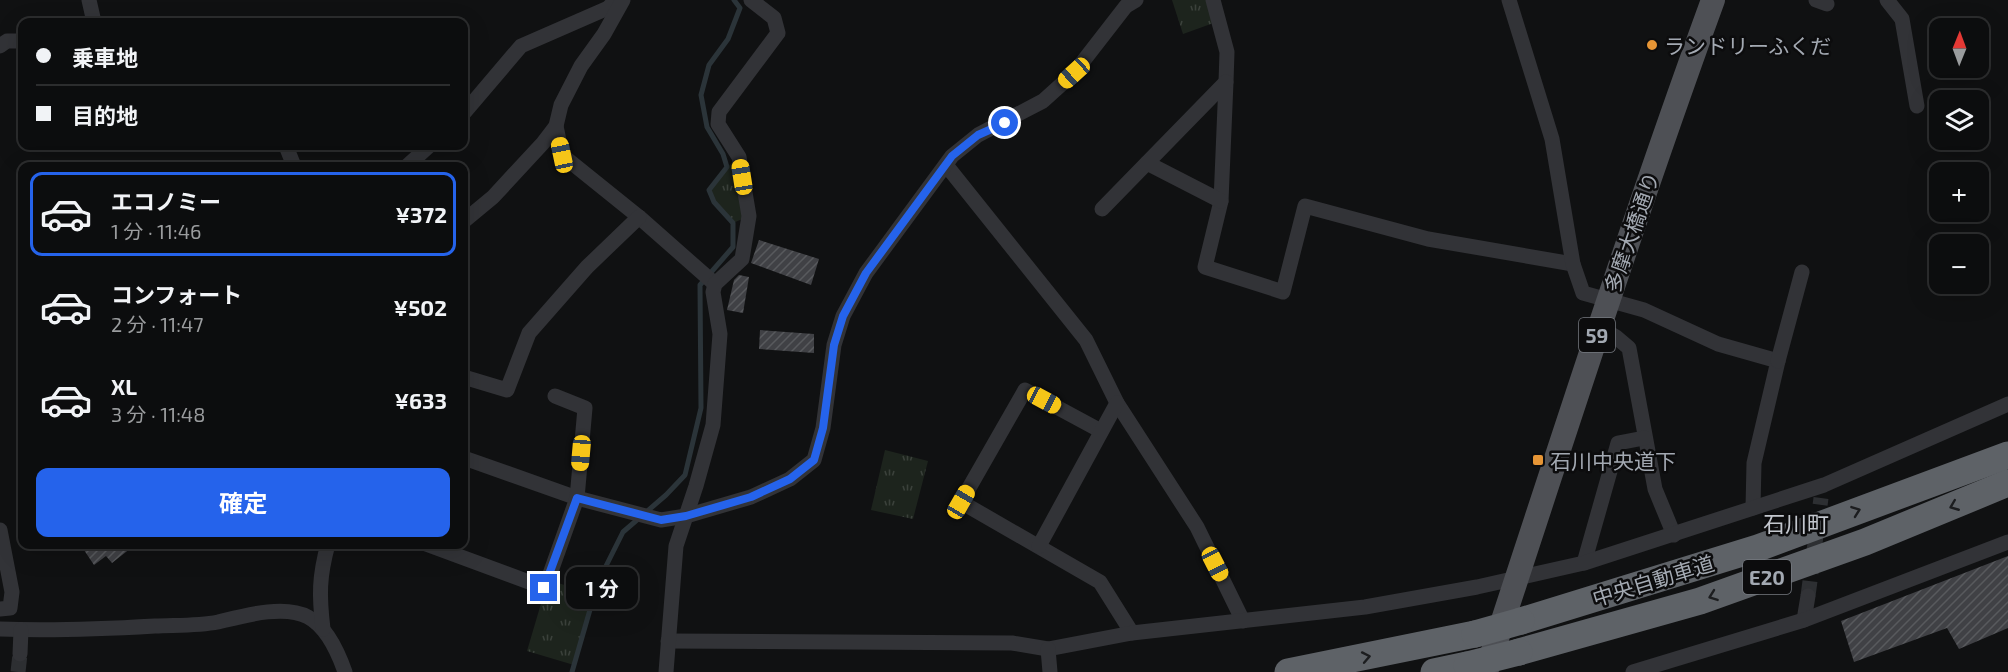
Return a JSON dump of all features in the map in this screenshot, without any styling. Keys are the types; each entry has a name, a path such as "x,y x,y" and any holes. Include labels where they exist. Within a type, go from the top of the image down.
{"highway":[{"name":"中央自動車道","path":"1288,672 1475,634 1521,621 1758,548 2008,455"},
{"name":"中央自動車道","path":"1434,672 1476,669 1520,652 1700,601 1865,542 2008,483"}],"main road":[{"name":"多摩大橋通り","path":"1476,669 1517,579 1607,300 1713,0"}],"street":[{"path":"89,0 93,18"},
{"path":"468,108 521,46 608,8 616,0"},
{"path":"468,218 493,196 556,126 561,105 581,66 604,34 623,0"},
{"path":"666,672 676,546 713,425 720,334 712,292 713,283 742,259 748,216 739,157 717,124 719,112 778,33 774,18 751,0"},
{"path":"468,459 577,498 661,520 686,516 751,497 790,479 814,460 823,428 834,345 843,316 866,273 952,156 978,135 1005,123 1043,100 1074,73 1126,6 1136,0"},
{"path":"1213,0 1227,52 1221,201 1205,267 1283,292 1305,206 1428,239 1573,264"},
{"path":"1509,0 1552,139 1573,264 1583,293 1644,310 1718,344 1778,361"},
{"path":"1887,0 1902,19 1917,106"},
{"path":"0,46 7,41 18,41"},
{"path":"1102,209 1226,82"},
{"path":"556,126 562,155 639,217 713,283"},
{"path":"411,162 425,150"},
{"path":"1148,163 1221,201"},
{"path":"946,165 1086,340 1118,403 1197,527 1243,621"},
{"path":"468,378 507,390 529,333 587,267 639,217"},
{"path":"1753,508 1754,463 1802,272"},
{"path":"1599,327 1629,348 1654,489 1674,535"},
{"path":"1101,431 1025,390 961,502 1100,582 1132,633"},
{"path":"439,549 544,588 577,498 585,408 555,396"},
{"path":"1039,546 1118,403"},
{"path":"668,642 1012,643 1048,649 1132,633 1365,607 1517,579 1584,563 1753,508 1822,492 2008,404"},
{"path":"1584,563 1618,444 1644,438"},
{"path":"0,530 12,592 10,608 0,609"},
{"path":"1633,672 1804,620 2008,542"},
{"path":"323,629 319,596 321,572 327,549"},
{"path":"1804,620 1808,596"},
{"path":"0,629 79,631 203,623 264,612 288,612 307,616 323,629 340,658 345,672"},
{"path":"20,654 21,630"},
{"path":"1048,649 1050,672"}],"green space":[{"path":"1172,0 1213,0 1219,21 1183,34"},
{"path":"739,157 749,216 733,223 714,202 709,190 727,167"},
{"path":"885,450 928,461 913,519 871,510"},
{"path":"548,580 594,594 574,665 527,651"}],"building":[{"path":"759,240 819,259 811,285 751,263"},
{"path":"739,275 749,277 743,313 727,310 734,280"},
{"path":"760,330 814,334 814,353 759,349"},
{"path":"83,549 130,549 112,563 106,556 94,565"},
{"path":"2008,556 2008,628 1959,649 1947,628 1854,662 1841,621"}],"waterway":[{"path":"572,672 598,582 623,532 666,495 685,475 701,408 700,285 733,247 733,223 714,202 709,190 727,167 723,154 707,127 701,95 709,65 728,39 740,8 734,0"}],"tunnel":[{"path":"1808,596 1821,498"},
{"path":"18,672 20,654"}],"place":[{"name":"ランドリーふくだ","path":"1652,45"},
{"name":"石川中央道下","path":"1538,460"}],"district":[{"name":"石川町","path":"1796,523"}],"route":[{"path":"544,588 577,498 651,519 661,520 686,516 751,497 790,479 814,460 823,428 834,345 843,316 866,273 952,156 978,135 1005,123"}]}
